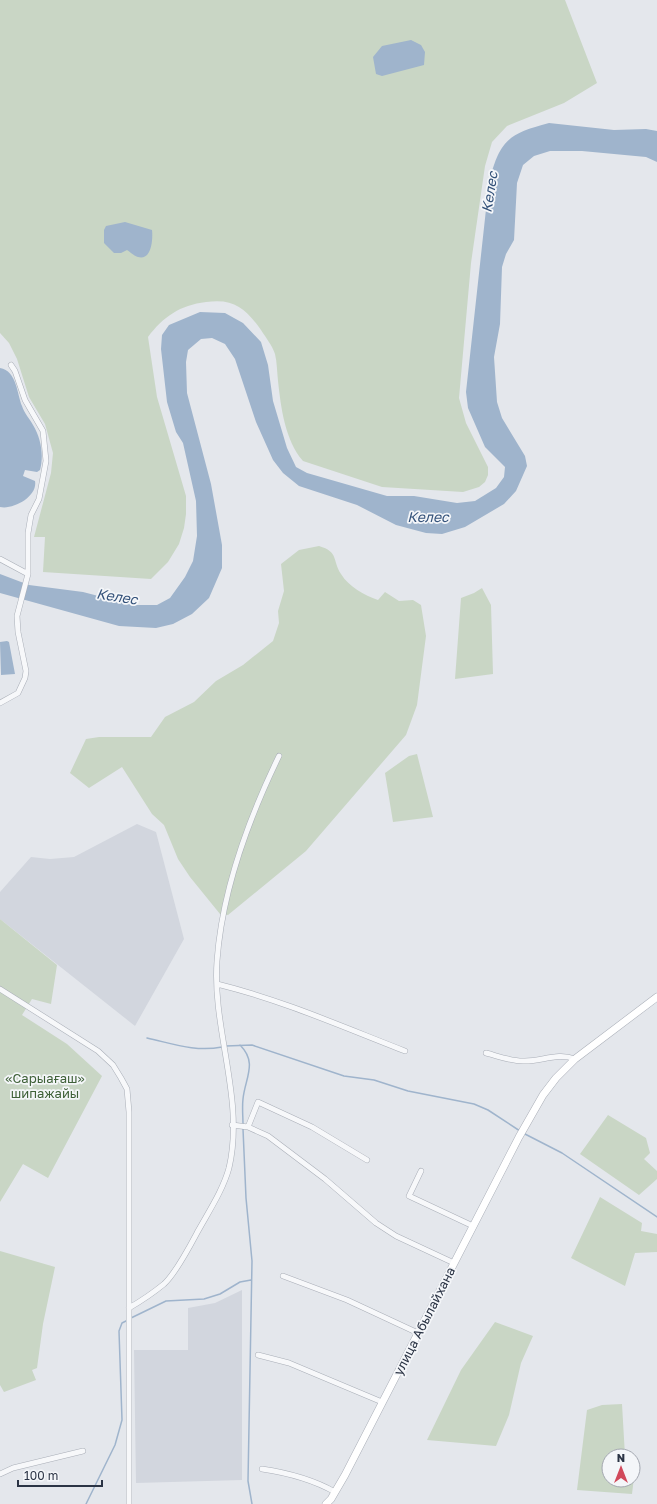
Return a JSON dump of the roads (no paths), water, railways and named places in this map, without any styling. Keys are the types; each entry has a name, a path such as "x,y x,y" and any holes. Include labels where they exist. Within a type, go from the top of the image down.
{"main road":[{"name":"улица Абылайхана","path":"326,1504 335,1492 519,1137 543,1095 556,1078 575,1059 657,996"}],"street":[{"path":"0,703 18,693 25,678 26,671 17,623 18,611 28,574 28,533 31,515 39,499 44,477 46,447 43,431 25,400 16,371 12,365"},
{"path":"0,559 28,574"},
{"path":"129,1308 165,1283 187,1252 221,1188 228,1170 232,1151 229,1073 221,1035 217,984 217,962 221,926 232,878 258,800 279,756"},
{"path":"217,984 249,992 306,1012 405,1051"},
{"path":"0,989 98,1051 113,1065 127,1090 129,1112 129,1504"},
{"path":"486,1053 513,1061 525,1061 561,1056 575,1059"},
{"path":"248,1127 258,1102 312,1127 367,1160"},
{"path":"232,1125 248,1127 268,1136 318,1174 376,1223 396,1236 454,1263"},
{"path":"421,1171 409,1196 473,1226"},
{"path":"283,1276 347,1300 418,1333"},
{"path":"258,1355 289,1363 382,1402"},
{"path":"0,1474 13,1468 83,1451"},
{"path":"262,1469 289,1473 317,1482 335,1492"}],"water":[{"path":"411,40 421,45 425,52 424,65 382,76 376,74 373,57 382,46"},
{"name":"Келес","path":"549,123 614,130 646,129 657,131 657,162 646,157 582,151 550,151 534,156 523,165 517,183 514,240 506,254 502,267 500,324 494,357 497,402 502,418 525,456 527,466 516,491 504,504 465,527 442,534 426,533 396,525 357,505 299,486 283,473 273,460 256,422 235,359 225,344 212,338 201,339 188,350 186,362 187,393 211,484 222,545 222,568 209,598 192,614 173,624 156,628 119,626 0,593 0,574 29,585 83,592 133,605 157,605 170,598 185,577 193,561 197,536 196,501 183,443 176,432 167,402 161,349 162,335 169,325 200,312 225,313 243,323 261,342 268,365 273,401 287,448 296,467 307,473 387,496 414,496 457,503 475,501 496,488 504,477 505,467 485,447 468,408 466,392 489,182 497,157 508,141 515,135 524,131"},
{"path":"125,222 152,230 151,248 146,256 138,257 127,250 121,253 114,253 104,243 104,230 106,226"},
{"path":"0,368 6,370 10,374 16,384 23,409 38,435 42,453 40,470 37,472 25,470 23,476 35,481 33,492 24,501 6,507 0,507"},
{"path":"0,642 9,642 15,674 1,675"}],"waterway":[{"path":"147,1038 194,1048 203,1049 222,1047"},
{"path":"240,1045 248,1058 249,1064 243,1099 243,1125"},
{"path":"226,1046 252,1045 344,1076 374,1080 408,1091 474,1104 488,1110 520,1131"},
{"path":"243,1129 246,1198 252,1261 248,1481 252,1504"},
{"path":"523,1133 562,1153 657,1217"},
{"path":"131,1318 166,1301 204,1299 220,1294 240,1282 251,1280"},
{"path":"86,1504 115,1445 122,1420 119,1331 122,1323 128,1320"}],"park label":[{"name":"«Сарыағаш» шипажайы","path":"45,1086"}]}
